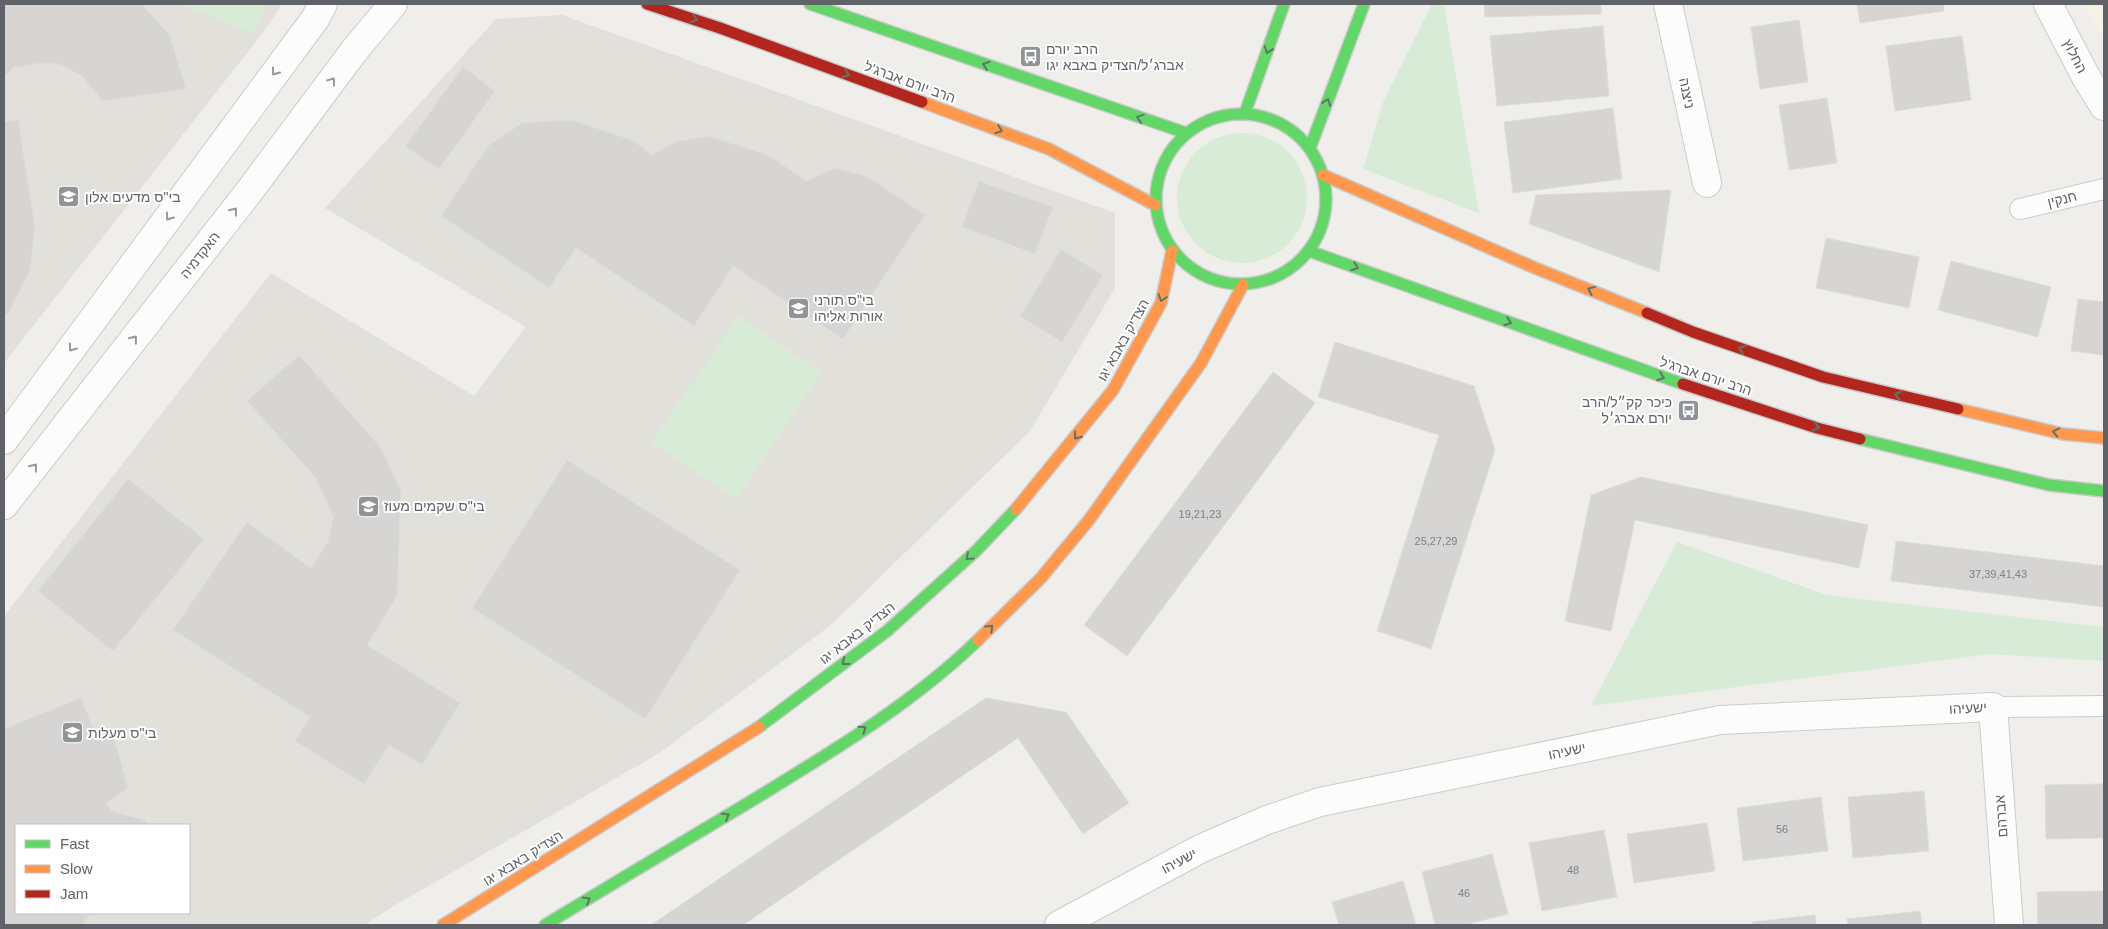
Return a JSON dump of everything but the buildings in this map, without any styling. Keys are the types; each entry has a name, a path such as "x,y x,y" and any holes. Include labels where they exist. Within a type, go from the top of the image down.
{"main road":[{"name":"הרב יורם אברג'ל","path":"647,4 729,31 1049,149 1155,204"},
{"path":"810,4 1186,133"},
{"path":"1245,113 1284,4"},
{"path":"1310,148 1364,4"},
{"path":"1245,113 1270,118 1292,130 1310,148 1323,175 1326,201 1322,227 1309,251 1296,265 1280,275 1262,282 1243,285 1216,281 1192,270 1172,251 1157,221 1155,204 1157,178 1168,153 1186,133 1204,121 1245,113"},
{"path":"1323,175 1535,268 1693,332 1823,377 2063,434 2104,438"},
{"name":"הצדיק באבא יגו","path":"443,925 765,723 887,631 976,551 1027,498 1114,390 1161,303 1172,251"},
{"name":"הרב יורם אברג'ל","path":"1309,251 1675,382 1817,428 2049,485 2104,491"},
{"path":"545,925 812,764 901,704 960,657 1040,578 1089,520 1201,363 1243,285"}],"street":[{"path":"4,440 315,19 323,4"},
{"name":"האקדמיה","path":"4,505 248,193 354,51 393,4"},
{"name":"ניצנה","path":"1668,4 1707,183"},
{"name":"החלוץ","path":"2048,4 2086,77 2104,106"},
{"name":"ישעיהו","path":"1060,925 1200,849 1267,820 1320,802 1720,720 1993,707"},
{"name":"אברהם","path":"1993,707 2009,925"}],"lane":[{"name":"חנקין","path":"2020,209 2104,188"},
{"name":"ישעיהו","path":"1993,707 2104,706"}],"shaded area":[{"name":"בי\"ס מדעים אלון","path":"4,4 282,4 265,30 4,363"},
{"path":"2083,4 2104,4 2104,37"},
{"path":"562,15 1115,213 1115,288 1030,431 831,625 658,754 397,904 365,925 4,925 4,616 271,273 474,396 526,327 325,208 496,19"}],"green space":[{"path":"178,4 266,4 254,33"},
{"path":"1432,4 1444,4 1479,213 1363,169 1383,102"},
{"path":"1242,133 1255,134 1267,138 1288,152 1302,173 1306,185 1306,211 1302,223 1288,244 1267,258 1255,262 1242,263 1229,262 1217,258 1196,244 1182,223 1178,211 1177,198 1178,185 1182,173 1196,152 1217,138 1229,134"},
{"path":"738,316 822,373 736,499 652,443"},
{"path":"1677,542 1827,595 2104,627 2104,661 1990,654 1591,706"}],"traffic: fast":[{"path":"810,4 1186,133"},
{"path":"1245,113 1284,4"},
{"path":"1310,148 1364,4"},
{"path":"1249,114 1274,120 1295,133 1307,145 1323,174 1326,199 1325,216 1320,232 1307,253 1295,265 1266,281 1233,284 1208,278 1187,265 1175,253 1159,224 1156,191 1162,166 1175,145 1187,133 1216,117 1249,114"},
{"path":"1309,251 1683,384"},
{"path":"1860,439 2049,485 2104,491"},
{"path":"759,727 887,631 976,551 1016,509"},
{"path":"545,925 753,800 870,726 926,685 978,640"}],"traffic: slow":[{"path":"922,102 1049,149 1155,205"},
{"path":"1323,175 1535,268 1647,313"},
{"path":"1016,509 1113,390 1161,303 1172,251"},
{"path":"978,640 1041,578 1089,520 1201,363 1243,285"},
{"path":"1958,409 2063,434 2104,438"},
{"path":"443,925 759,727"}],"traffic: jam":[{"path":"647,4 720,28 922,102"},
{"path":"1647,313 1693,332 1823,377 1958,409"},
{"path":"1683,384 1817,428 1860,439"}],"place":[{"name":"הרב יורם אברג׳ל/הצדיק באבא יגו","path":"1030,57"},
{"name":"בי\"ס מדעים אלון","path":"69,197"},
{"name":"בי\"ס תורני אורות אליהו","path":"798,308"},
{"name":"כיכר קק״ל/הרב יורם אברג׳ל","path":"1688,410"},
{"name":"בי\"ס שקמים מעוז","path":"368,506"},
{"name":"בי\"ס מעלות","path":"72,733"}]}
